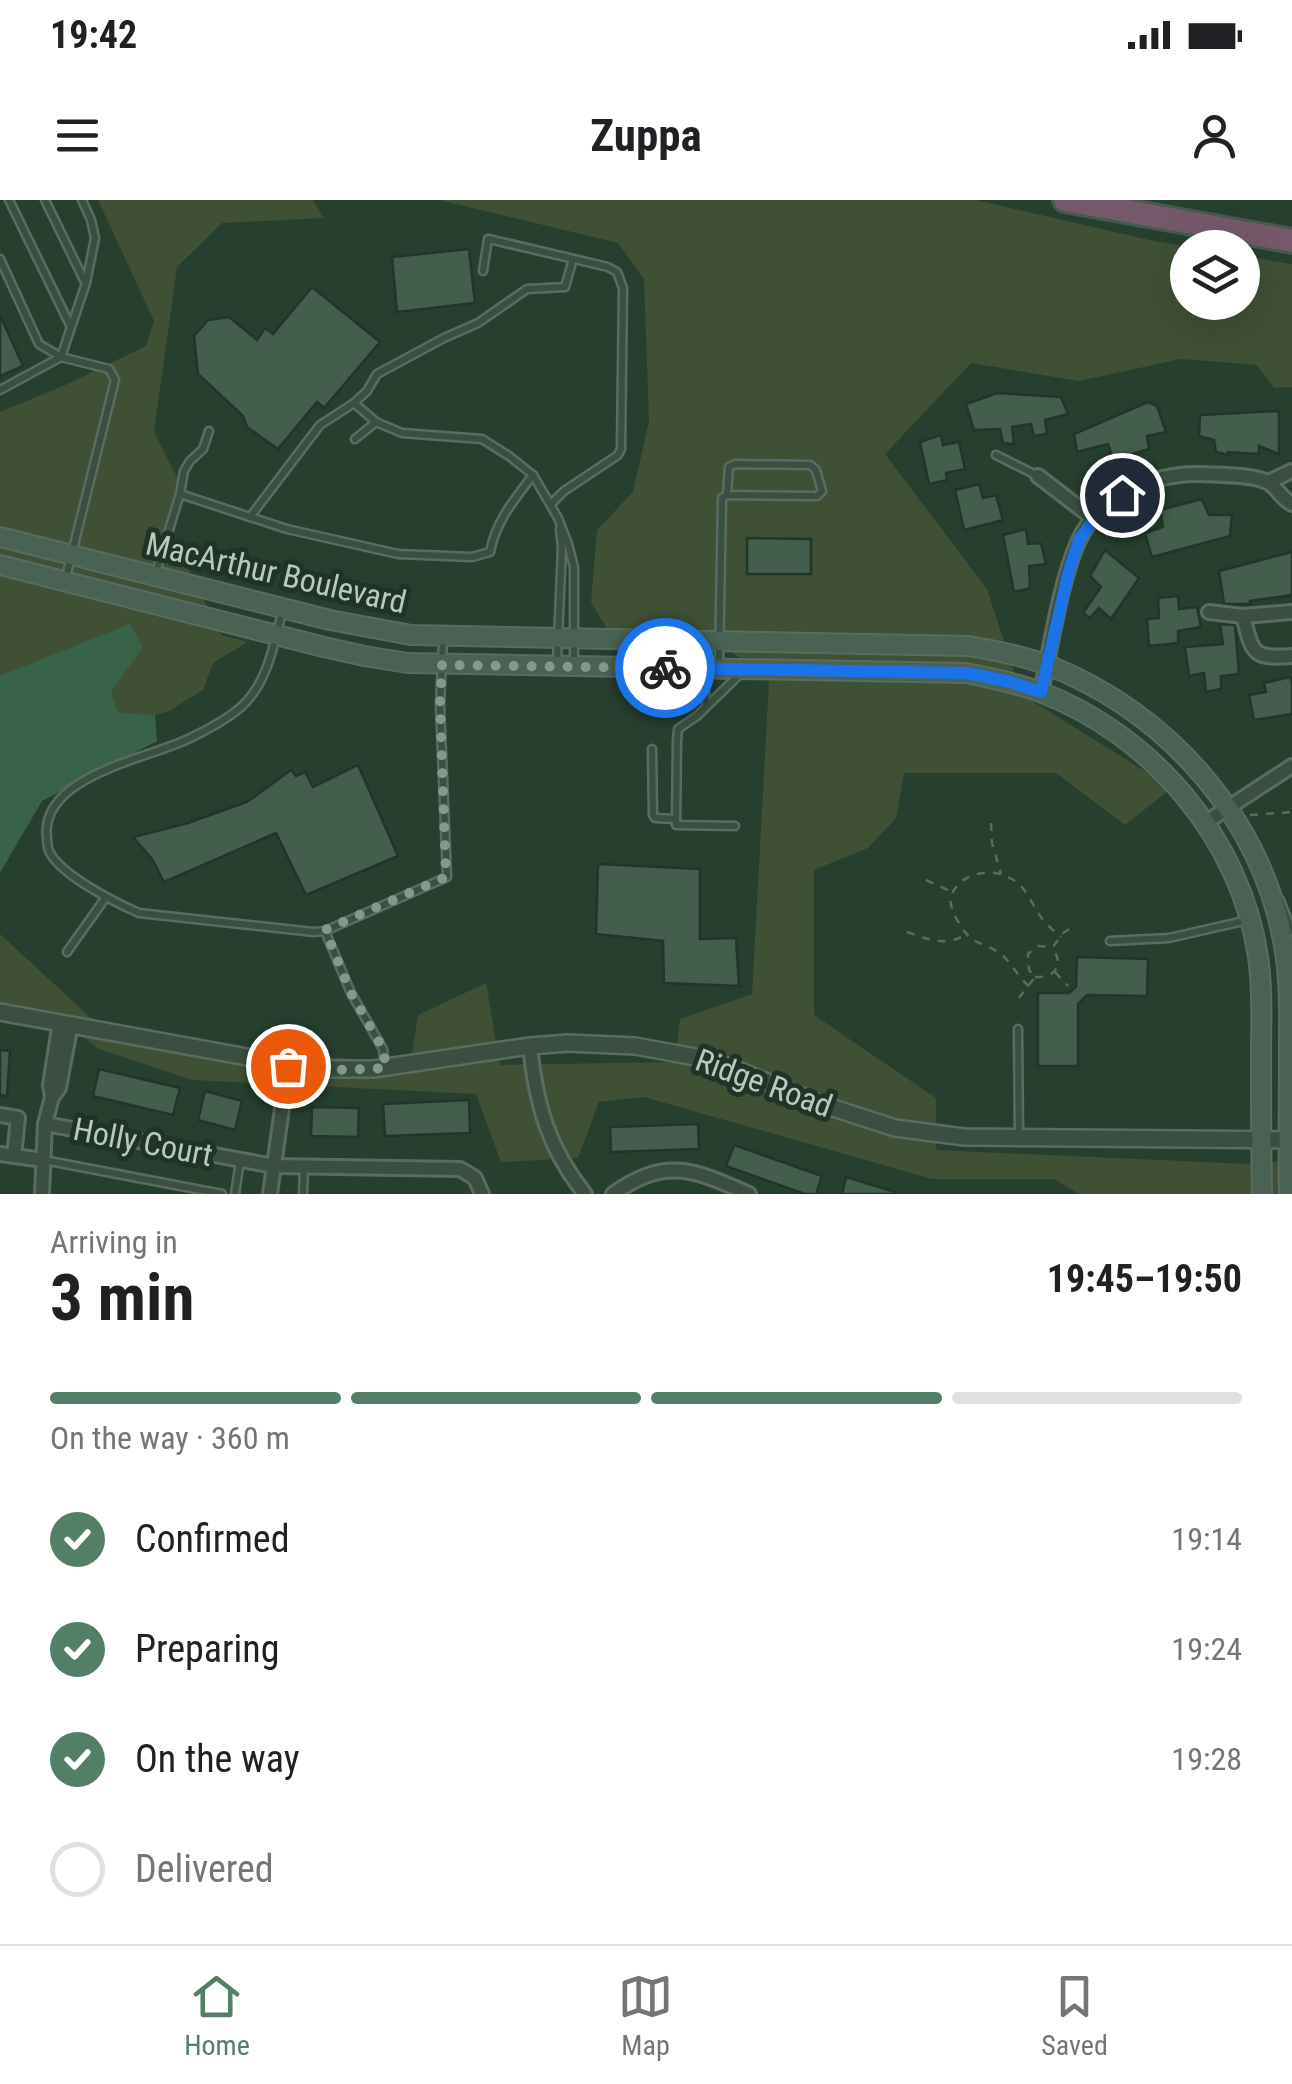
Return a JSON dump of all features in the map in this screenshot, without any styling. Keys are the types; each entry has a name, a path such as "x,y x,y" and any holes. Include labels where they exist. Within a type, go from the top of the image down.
{"highway":[{"path":"1065,200 1292,241"}],"main road":[{"name":"MacArthur Boulevard","path":"0,537 369,629 442,638 969,646 1047,665 1085,682 1121,702 1184,754 1228,808 1247,840 1268,890 1285,952 1289,993 1289,1194"},
{"name":"MacArthur Boulevard","path":"0,565 364,656 442,665 966,673 1041,692 1106,725 1165,774 1206,823 1237,884 1258,956 1262,1194"},
{"path":"148,602 155,576"}],"street":[{"path":"1041,692 1068,574 1079,540 1094,519 1122,495 1153,480 1216,474 1268,482 1292,471"},
{"path":"1038,476 1094,519"},
{"path":"1268,482 1292,504"},
{"path":"1209,612 1244,616 1292,612"},
{"path":"1244,616 1256,652 1268,658 1292,656"},
{"path":"1206,823 1292,766"},
{"name":"Ridge Road","path":"0,1012 288,1066 346,1070 386,1068 530,1046 601,1044 668,1051 734,1068 824,1106 894,1128 964,1138 1290,1140"},
{"path":"42,1194 50,1086 65,1023"},
{"path":"530,1046 534,1086 550,1138 585,1194"},
{"path":"270,1194 288,1066"},
{"path":"0,1115 18,1118 7,1155 42,1160"},
{"name":"Holly Court","path":"46,1124 274,1166 460,1170 475,1178 482,1194"},
{"path":"612,1194 642,1176 670,1170 703,1174 749,1194"}],"lane":[{"path":"9,200 71,327"},
{"path":"45,200 86,283"},
{"path":"0,390 60,357 86,283 95,238 82,200"},
{"path":"484,272 488,240 617,272 623,288 621,449 551,504"},
{"path":"0,259 40,344 60,357 108,369 115,380 65,582"},
{"path":"250,517 320,426 354,403 378,374 478,323 527,290 565,287 574,259"},
{"path":"354,403 376,422 402,433 482,439 533,475 558,518 574,567 566,666"},
{"path":"355,439 376,422"},
{"path":"155,576 184,472 203,448 209,431"},
{"path":"996,455 1038,476"},
{"path":"719,669 722,498 817,496 822,491 816,470 810,465 735,464 729,467 727,495"},
{"path":"180,494 286,529 398,554 472,557 490,552 506,510 533,475"},
{"path":"558,518 566,666"},
{"path":"283,608 266,666 256,689 241,707 186,740 121,762 62,796 51,809 46,829 48,851 62,866 106,897 138,912 314,932 446,877 440,704 442,638"},
{"path":"690,668 706,690 706,705"},
{"path":"735,826 676,826 678,728 697,716 743,669"},
{"path":"652,749 653,815 676,819"},
{"path":"1268,890 1283,905 1292,931"},
{"path":"67,952 106,897"},
{"path":"1110,941 1169,938 1250,919"},
{"path":"325,930 351,993 383,1049 386,1068"},
{"path":"1018,1029 1020,1138"},
{"name":"Holly Court","path":"42,1160 222,1194"},
{"name":"Holly Court","path":"235,1194 240,1161"},
{"path":"303,1194 304,1167"}],"path":[{"path":"1250,815 1292,812"},
{"path":"991,823 1001,874"},
{"path":"1029,986 1003,955 966,934 952,908 952,892 973,874 1001,874 1022,886 1040,917 1060,937"},
{"path":"926,880 952,892"},
{"path":"1052,947 1074,926"},
{"path":"907,932 942,942 952,942 966,934"},
{"path":"1019,998 1035,977 1054,972 1058,961 1052,947 1038,946 1028,954 1029,970 1035,977"},
{"path":"1054,972 1068,986"}],"shaded area":[{"path":"98,200 313,200 324,218 222,223 177,267 154,432 178,479 168,526 221,635 248,642 213,663 203,690 169,711 129,714 0,814 0,412 146,346 154,321"},
{"path":"439,200 976,200 1170,243 1170,320 1260,320 1260,259 1292,264 1292,387 1274,388 1257,365 1181,359 1079,381 971,363 885,454 987,589 1021,694 1172,788 1125,825 1056,773 904,773 896,818 868,848 814,870 814,1015 936,1098 936,1150 1249,1164 1292,1160 1292,1194 1079,1194 1054,1179 932,1179 644,1097 599,1102 578,1158 501,1162 476,1094 192,1080 99,1049 65,1023 0,1016 0,934 104,1030 410,1066 418,1015 486,983 500,1065 675,1062 680,1019 752,994 769,682 705,630 607,629 591,602 597,530 633,492 649,421 644,279 618,243"},
{"path":"130,624 143,647 111,691 118,713 155,715 157,741 42,801 0,873 0,676"}],"building":[{"path":"469,249 475,303 397,312 392,257"},
{"path":"312,287 380,342 324,408 317,402 278,449 247,427 243,416 198,374 194,336 208,320 229,317 257,340 265,328 273,334"},
{"path":"0,315 23,366 0,376"},
{"path":"997,393 1061,397 1068,414 1045,420 1047,434 1034,436 1031,424 1012,427 1014,444 1003,443 1000,429 974,430 966,404"},
{"path":"1148,402 1157,406 1166,432 1147,436 1149,449 1113,460 1108,444 1077,452 1074,434"},
{"path":"1279,411 1279,454 1259,446 1259,454 1228,452 1229,455 1216,452 1214,440 1199,436 1200,415"},
{"path":"941,435 943,445 959,442 965,469 946,473 947,480 929,484 920,442"},
{"path":"979,484 983,498 996,495 1003,520 964,530 955,490"},
{"path":"1202,499 1209,515 1232,515 1230,536 1152,557 1145,533 1163,527 1160,510"},
{"path":"1026,529 1028,544 1041,543 1046,564 1029,566 1030,588 1014,592 1003,535"},
{"path":"747,538 811,539 811,574 747,574"},
{"path":"1105,550 1139,578 1111,619 1099,608 1090,618 1083,613 1101,587 1090,576"},
{"path":"1292,552 1292,595 1250,601 1251,604 1224,604 1219,571"},
{"path":"1178,596 1179,609 1197,607 1201,627 1178,631 1178,643 1149,646 1147,619 1159,618 1158,598"},
{"path":"1220,624 1235,625 1239,674 1221,676 1221,689 1206,692 1204,673 1189,676 1185,647 1223,644"},
{"path":"1290,677 1292,714 1254,720 1249,695 1266,692 1264,683"},
{"path":"358,765 398,856 306,895 276,833 164,882 152,859 133,837 247,802 291,770 296,776 305,772 313,787"},
{"path":"598,864 700,869 700,939 736,938 739,986 664,983 663,941 596,934"},
{"path":"1077,957 1148,959 1147,996 1087,995 1078,1004 1078,1066 1038,1066 1038,993 1069,993 1076,987"},
{"path":"0,1050 10,1051 7,1096 0,1095"},
{"path":"99,1069 180,1088 173,1115 93,1096"},
{"path":"205,1091 242,1101 235,1130 198,1120"},
{"path":"469,1100 470,1133 385,1136 383,1104"},
{"path":"312,1107 359,1108 358,1137 311,1136"},
{"path":"698,1124 699,1149 611,1152 610,1127"},
{"path":"734,1145 822,1176 816,1194 805,1194 726,1166"},
{"path":"846,1177 895,1192 895,1194 842,1194"}],"way so far":[{"path":"288,1066 386,1068 383,1049 351,993 325,930 446,877 442,665 665,668"}],"route":[{"path":"665,668 966,673 1041,692 1079,540 1094,519 1122,495"}]}
